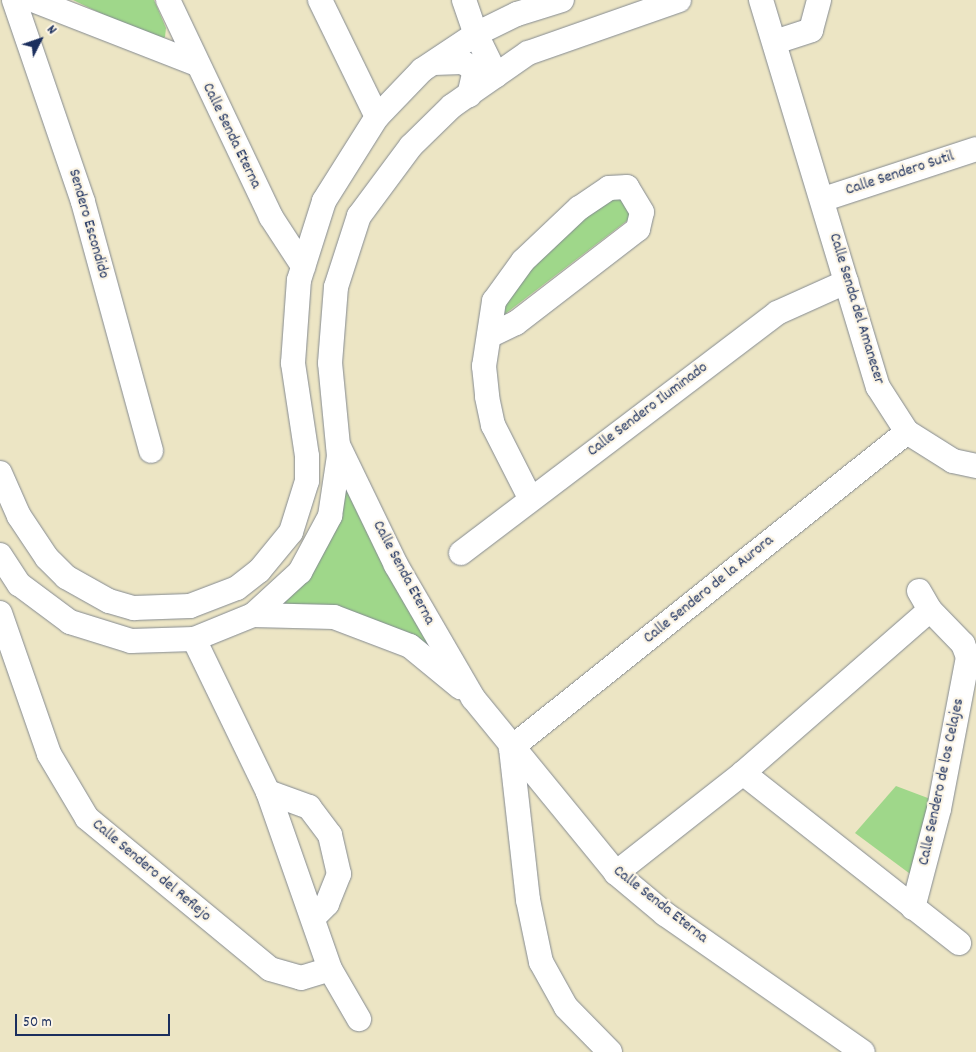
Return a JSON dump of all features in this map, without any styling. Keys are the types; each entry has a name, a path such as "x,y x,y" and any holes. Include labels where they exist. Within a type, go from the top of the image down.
{"street":[{"name":"Sendero Escondido","path":"14,0 83,202 151,451"},
{"path":"33,0 195,63"},
{"name":"Calle Senda Eterna","path":"168,0 195,63 271,217 303,266"},
{"path":"320,0 377,117"},
{"path":"464,0 476,34 496,75"},
{"path":"0,473 19,516 47,558 66,577 88,591 134,608 160,609 190,606 237,588 259,571 291,532 306,481 307,456 293,363 299,280 324,201 377,117 422,70 476,34 516,14 562,0"},
{"path":"0,555 19,584 70,622 131,642 194,639 253,615 300,572 330,516 338,446 330,363 336,287 359,216 411,146 452,106 469,96 528,53 679,0"},
{"name":"Calle Senda del Amanecer","path":"761,0 824,199 846,282 878,387 907,432 953,461 976,466"},
{"path":"775,42 811,30 820,0"},
{"path":"516,14 497,42 502,51 528,53"},
{"path":"434,63 462,62 470,66 474,74 469,96"},
{"name":"Calle Sendero Sutil","path":"824,199 976,149"},
{"path":"489,336 516,323 638,229 642,212 627,187 609,188 586,202 523,261 494,301 484,366 491,416 509,462 530,498"},
{"name":"Calle Sendero Iluminado","path":"461,553 530,498 777,313 846,282"},
{"name":"Calle Sendero de la Aurora","path":"511,748 907,432"},
{"name":"Calle Senda Eterna","path":"338,446 396,565 473,698 511,748 616,873 665,914 863,1052"},
{"name":"Calle Sendero de los Celajes","path":"616,873 743,773 924,600 963,644 968,657 939,810 913,908"},
{"name":"Calle Sendero del Reflejo","path":"0,613 49,754 87,818 270,969 301,978 330,969"},
{"name":"Calle Senda Eterna","path":"253,615 334,618 410,646 473,698"},
{"path":"194,639 268,792 314,918 330,969 359,1019"},
{"path":"511,748 528,900 540,962 566,1006 610,1052"},
{"path":"743,773 959,943"},
{"path":"268,792 309,807 330,835 339,874 328,904 314,918"}],"green space":[{"path":"73,0 154,0 166,28 165,37 158,41"},
{"path":"624,194 632,211 628,220 501,317 503,305 530,268 591,210"},
{"path":"339,456 473,698 410,646 334,617 253,615 300,572"},
{"path":"896,786 941,803 917,879 855,833"}]}
